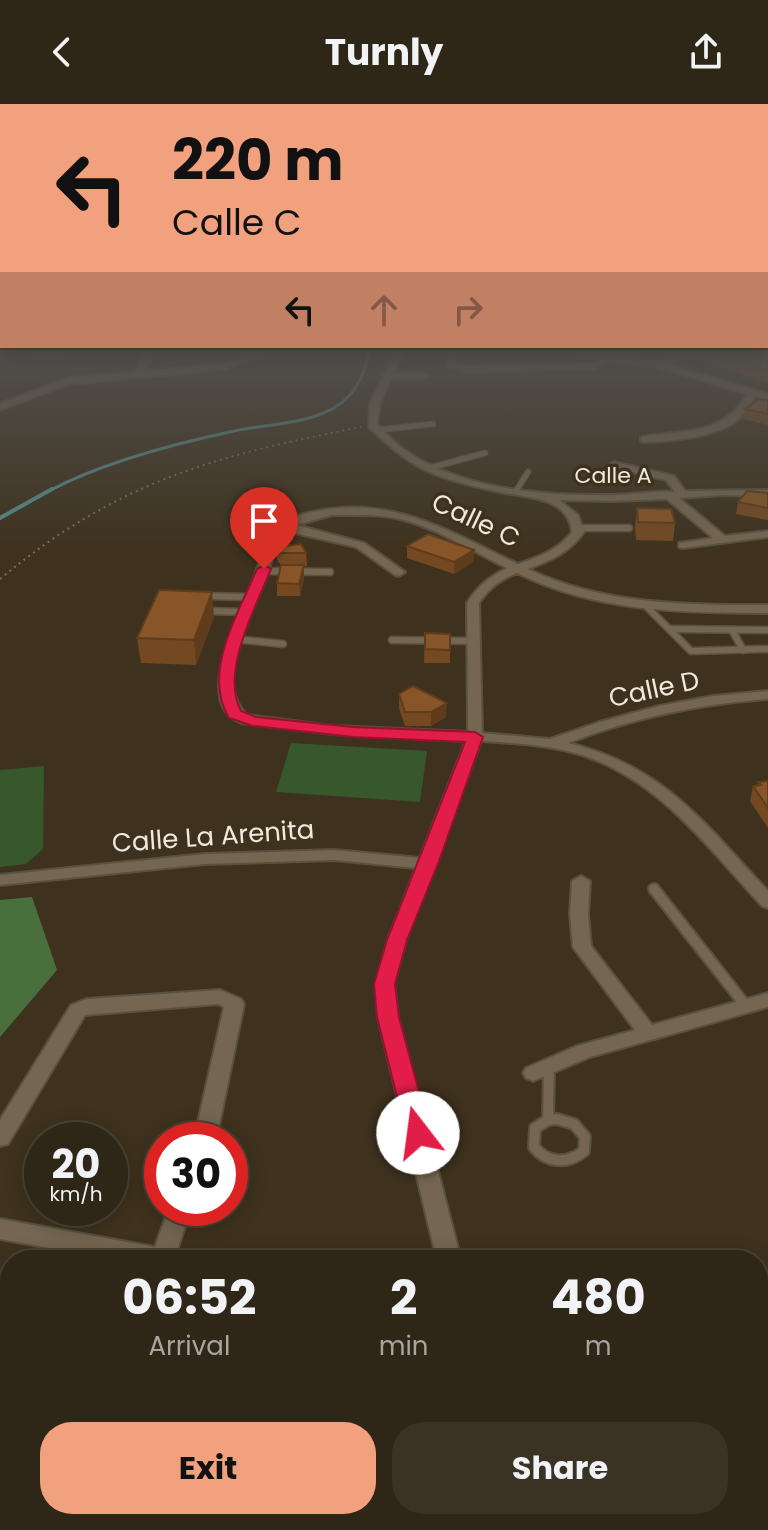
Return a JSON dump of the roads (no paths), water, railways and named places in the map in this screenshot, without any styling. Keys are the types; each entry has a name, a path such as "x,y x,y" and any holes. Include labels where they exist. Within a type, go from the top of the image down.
{"street":[{"path":"374,419 374,428"},
{"path":"644,439 672,438 734,419"},
{"name":"Calle A","path":"374,428 400,453 429,468 516,491 589,497 725,490 768,493"},
{"path":"614,465 670,478 681,493"},
{"path":"447,1250 388,1017 385,984 397,940 429,864 475,737 473,603 478,593 497,578 566,547 574,540 579,528 578,520 571,512 536,494"},
{"path":"668,494 723,540"},
{"name":"Calle C","path":"286,526 302,517 322,513 390,512 429,522 562,588 665,610 768,609"},
{"path":"399,572 360,545 286,526 274,535 235,639 226,678 229,704 242,719 353,732 553,743 597,756 636,774 671,800 768,902"},
{"path":"683,545 768,534"},
{"name":"Calle D","path":"553,743 593,727 652,711 768,695"},
{"name":"Calle La Arenita","path":"0,880 205,859 334,855 429,864"},
{"path":"581,881 579,914 582,947 647,1032"},
{"path":"0,1138 78,1010 87,1006 229,999 234,1004 209,1122"},
{"path":"541,1070 584,1051 768,1000"},
{"path":"165,1250 174,1226"},
{"path":"0,1229 110,1250"}],"lane":[{"path":"374,428 433,424"},
{"path":"429,468 485,453"},
{"path":"516,491 528,472"},
{"path":"579,528 629,528"},
{"path":"263,571 330,572"},
{"path":"192,596 250,597"},
{"path":"647,607 691,651 768,649"},
{"path":"203,611 245,612"},
{"path":"670,629 768,630"},
{"path":"732,630 743,650"},
{"path":"235,639 283,644"},
{"path":"392,640 474,641"},
{"path":"654,889 746,1006"},
{"path":"541,1070 548,1120"},
{"path":"548,1120 565,1121 580,1130 586,1144 579,1157 562,1162 539,1154 534,1148 532,1134 540,1123 548,1120"}],"waterway":[{"path":"49,491 92,471 163,448 234,431 307,419"},
{"path":"0,518 52,489"}]}
